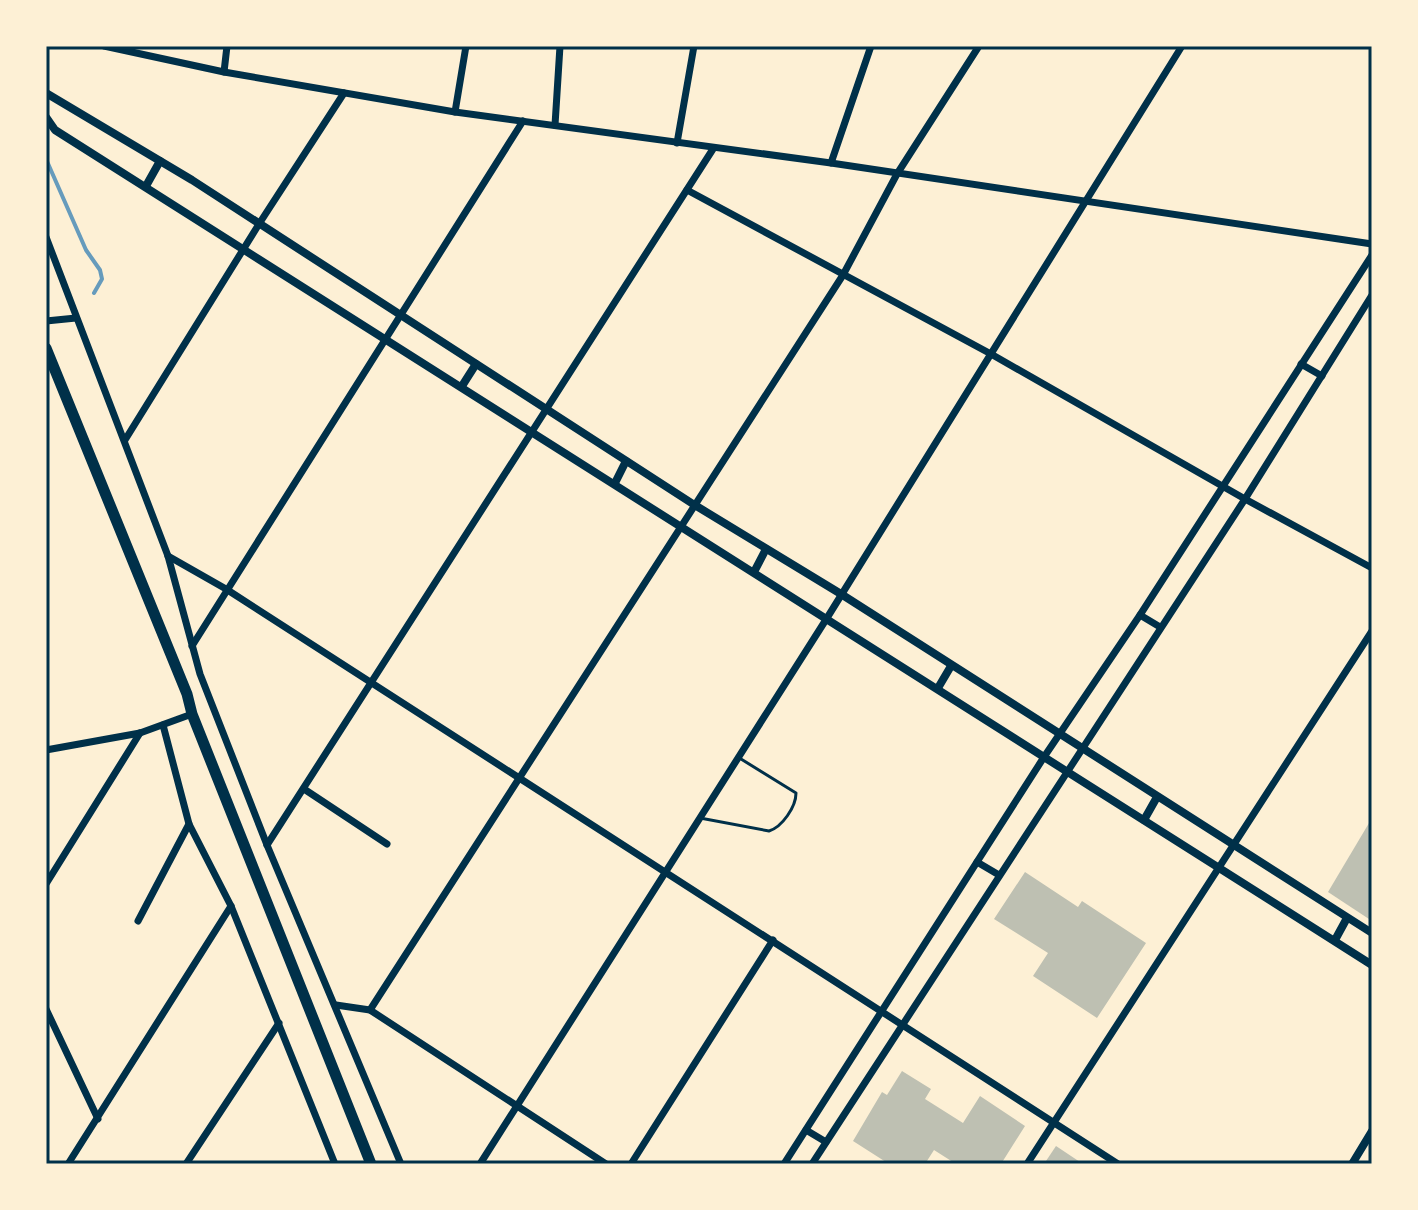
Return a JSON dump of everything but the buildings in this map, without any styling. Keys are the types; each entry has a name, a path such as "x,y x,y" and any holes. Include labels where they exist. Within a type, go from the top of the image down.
{"highway":[{"path":"46,348 187,694 192,714 371,1164"}],"street":[{"path":"104,46 224,72 455,112 831,163 1372,244"},
{"path":"224,72 227,46"},
{"path":"455,112 466,46"},
{"path":"555,125 560,46"},
{"path":"677,143 694,46"},
{"path":"831,163 871,46"},
{"path":"370,1010 843,275 897,174 979,46"},
{"path":"480,1164 827,618 1182,46"},
{"path":"46,93 160,161 693,504 841,594 1372,933"},
{"path":"125,440 344,93"},
{"path":"46,117 55,130 1372,965"},
{"path":"192,646 523,121"},
{"path":"267,845 713,149"},
{"path":"146,186 160,161"},
{"path":"687,190 991,354 1372,568"},
{"path":"46,237 168,556 192,646 267,845 401,1164"},
{"path":"784,1164 1044,757 1140,615 1372,255"},
{"path":"812,1164 1245,499 1372,295"},
{"path":"46,321 76,318"},
{"path":"462,386 476,364"},
{"path":"1301,364 1322,376"},
{"path":"615,483 626,461"},
{"path":"754,572 766,549"},
{"path":"168,556 226,589 1118,1164"},
{"path":"1140,615 1160,627"},
{"path":"1027,1164 1372,631"},
{"path":"938,688 951,666"},
{"path":"46,750 140,733 192,714"},
{"path":"163,725 189,824 231,906 335,1164"},
{"path":"46,884 140,733"},
{"path":"304,789 387,844"},
{"path":"1144,820 1157,797"},
{"path":"138,921 189,824"},
{"path":"977,862 999,875"},
{"path":"68,1164 231,906"},
{"path":"1335,940 1347,918"},
{"path":"631,1164 773,940"},
{"path":"336,1005 370,1010 606,1164"},
{"path":"46,1009 98,1119"},
{"path":"186,1164 279,1023"},
{"path":"806,1130 826,1142"},
{"path":"1352,1164 1372,1131"}],"lane":[{"path":"700,818 774,830 796,801 796,793 789,787 738,758"}],"waterway":[{"path":"46,159 86,250 100,270 102,279 94,293"}]}
